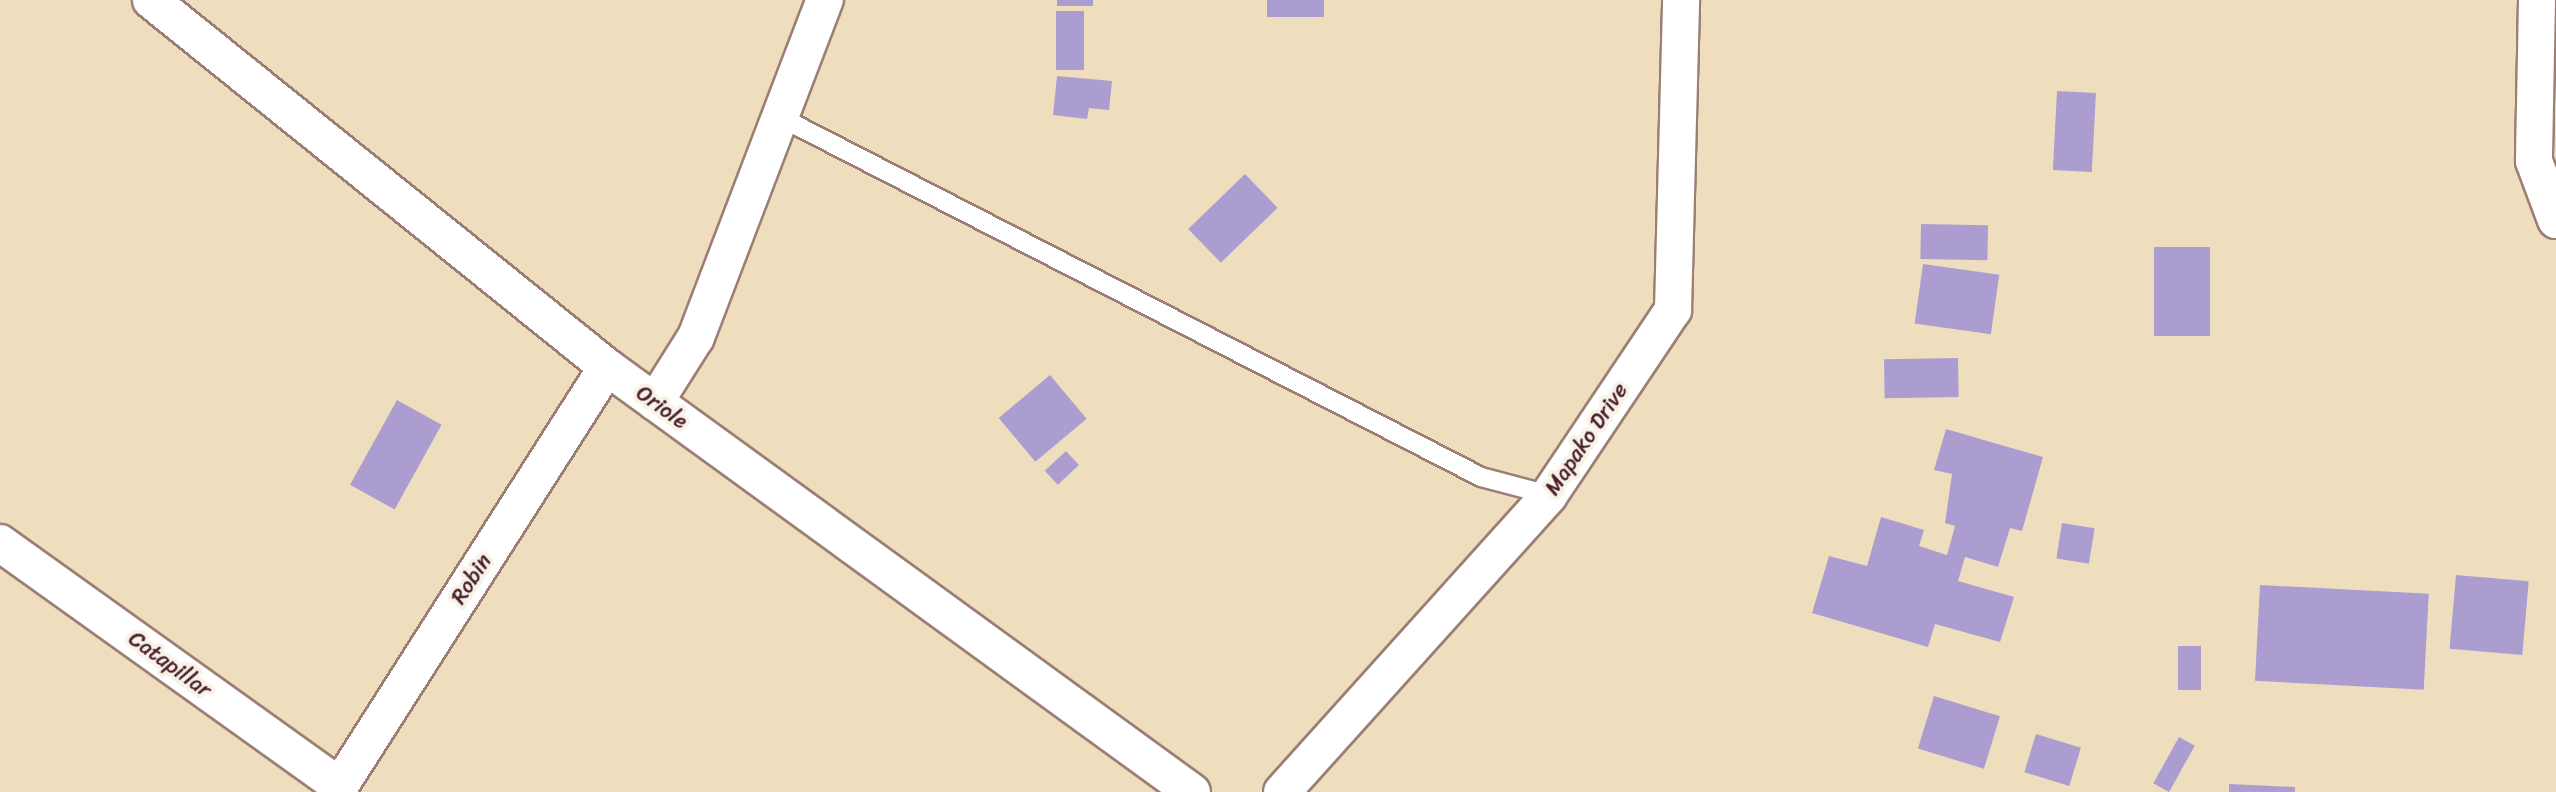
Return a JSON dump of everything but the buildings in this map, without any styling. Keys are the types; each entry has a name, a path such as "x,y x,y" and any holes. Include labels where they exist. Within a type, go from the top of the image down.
{"street":[{"name":"Oriole","path":"151,0 607,367 1192,792"},
{"path":"655,402 696,337 825,0"},
{"name":"Mapako Drive","path":"1282,792 1549,495 1673,310 1681,0"},
{"path":"2537,0 2534,161 2556,220"},
{"name":"Robin","path":"338,789 607,367"},
{"name":"Catapillar","path":"0,543 338,789"}],"lane":[{"path":"780,117 1481,477 1549,495"}]}
